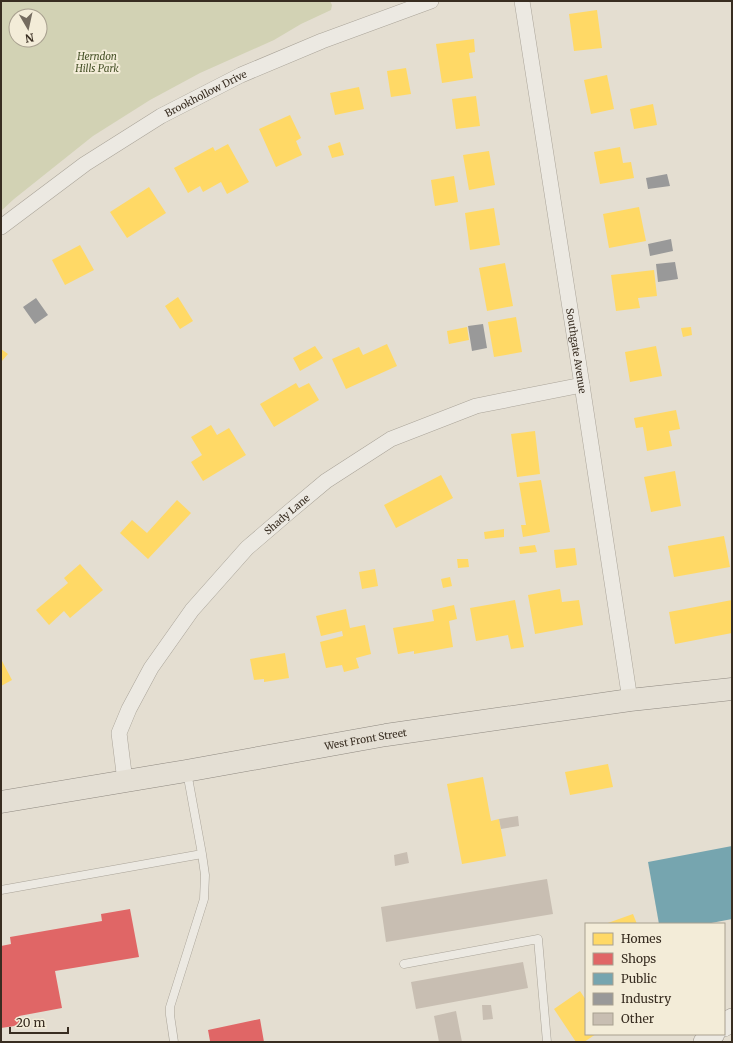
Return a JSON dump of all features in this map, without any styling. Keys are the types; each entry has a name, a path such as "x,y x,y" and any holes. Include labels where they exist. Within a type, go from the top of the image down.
{"main road":[{"name":"West Front Street","path":"1,802 125,782 386,735 630,700 732,689"}],"street":[{"name":"Brookhollow Drive","path":"1,227 85,164 161,116 241,75 322,41 432,1"},
{"name":"Southgate Avenue","path":"522,1 630,700"},
{"name":"Shady Lane","path":"125,782 119,733 129,709 151,668 192,610 247,548 326,481 391,439 476,406 582,385"},
{"path":"704,1042 713,1035"}],"lane":[{"path":"174,1042 170,1007 204,899 205,875 186,771"},
{"path":"1,890 202,854"},
{"path":"404,964 538,939 547,1042"}],"green space":[{"name":"Herndon Hills Park","path":"1,1 330,1 332,5 331,10 301,24 274,40 200,73 150,100 93,136 1,211"}],"building: Homes":[{"path":"597,10 602,48 574,51 569,14"},
{"path":"474,39 475,52 469,53 473,78 442,83 436,44"},
{"path":"406,68 411,94 391,97 387,71"},
{"path":"607,75 614,109 591,114 584,80"},
{"path":"359,87 364,109 335,115 330,93"},
{"path":"476,96 480,126 456,129 452,99"},
{"path":"653,104 657,125 634,129 630,109"},
{"path":"290,115 301,138 296,141 302,155 276,167 259,129"},
{"path":"340,142 344,155 332,158 328,146"},
{"path":"228,144 249,182 227,194 221,182 203,192 200,186 188,193 174,168 213,147 215,151"},
{"path":"620,147 623,163 631,162 634,178 600,184 594,152"},
{"path":"489,151 495,185 469,190 463,155"},
{"path":"454,176 458,202 435,206 431,180"},
{"path":"149,187 166,213 127,238 110,212"},
{"path":"639,207 646,241 609,248 603,214"},
{"path":"494,208 500,245 470,250 465,213"},
{"path":"80,245 94,270 65,285 52,260"},
{"path":"505,263 513,306 487,311 479,268"},
{"path":"654,270 657,296 638,298 640,308 616,311 611,275"},
{"path":"178,297 193,321 180,329 165,306"},
{"path":"516,317 522,352 494,357 488,322"},
{"path":"467,327 469,340 449,344 447,331"},
{"path":"691,327 692,335 683,337 681,328"},
{"path":"387,344 397,366 346,389 332,359 359,347 363,355"},
{"path":"315,346 323,358 300,371 293,358"},
{"path":"656,346 662,376 630,382 625,352"},
{"path":"1,349 8,354 1,362"},
{"path":"296,383 299,388 309,383 319,400 274,427 260,404"},
{"path":"676,410 680,429 669,431 672,446 647,451 643,427 636,428 634,418"},
{"path":"211,425 217,435 229,428 246,455 203,481 191,462 202,455 191,437"},
{"path":"535,431 540,474 517,477 511,434"},
{"path":"675,471 681,506 651,512 644,477"},
{"path":"441,475 453,498 396,528 384,505"},
{"path":"541,480 550,532 523,537 521,525 526,525 519,483"},
{"path":"177,500 191,513 148,559 120,533 132,520 147,533"},
{"path":"504,529 504,537 485,539 484,532"},
{"path":"724,536 730,567 674,577 668,546"},
{"path":"535,545 537,552 520,554 519,547"},
{"path":"575,548 577,565 556,568 554,550"},
{"path":"457,559 468,559 469,567 458,568"},
{"path":"80,564 103,590 70,618 64,611 49,625 36,610 68,583 64,578"},
{"path":"375,569 378,586 362,589 359,572"},
{"path":"450,577 452,586 443,588 441,579"},
{"path":"560,589 562,602 579,600 583,625 535,634 528,595"},
{"path":"515,600 524,647 511,649 508,635 476,641 470,608"},
{"path":"732,600 732,633 675,644 669,612"},
{"path":"454,605 457,619 449,621 453,647 414,654 414,651 398,654 393,628 434,621 432,610"},
{"path":"346,609 350,628 365,625 371,654 356,658 359,668 344,672 342,665 326,668 320,642 343,636 342,631 321,636 316,616"},
{"path":"285,653 289,678 264,682 264,679 254,680 250,659"},
{"path":"1,659 12,680 1,686"},
{"path":"608,764 613,787 570,795 565,772"},
{"path":"483,777 491,821 499,819 506,856 462,864 447,784"},
{"path":"633,914 637,923 608,923"},
{"path":"580,991 585,998 585,1035 594,1035 584,1042 576,1042 554,1009"}],"building: Shops":[{"path":"130,909 139,957 55,971 62,1008 19,1016 21,1025 1,1028 1,946 11,944 10,937 102,921 101,914"},
{"path":"260,1019 264,1042 207,1042 210,1041 208,1030"}],"building: Public":[{"path":"732,846 732,919 711,923 659,923 648,862"}],"building: Industry":[{"path":"667,174 670,186 648,189 646,178"},
{"path":"671,239 673,251 650,256 648,244"},
{"path":"675,262 678,279 658,282 656,264"},
{"path":"36,298 48,315 35,324 23,307"},
{"path":"483,324 487,348 472,351 468,326"}],"building: Other":[{"path":"518,816 519,826 501,829 499,819"},
{"path":"407,852 409,863 395,866 394,855"},
{"path":"547,879 553,914 386,942 381,907"},
{"path":"523,962 528,988 416,1009 411,982"},
{"path":"482,1005 491,1005 493,1019 483,1020"},
{"path":"456,1011 462,1042 439,1042 434,1016"}]}
